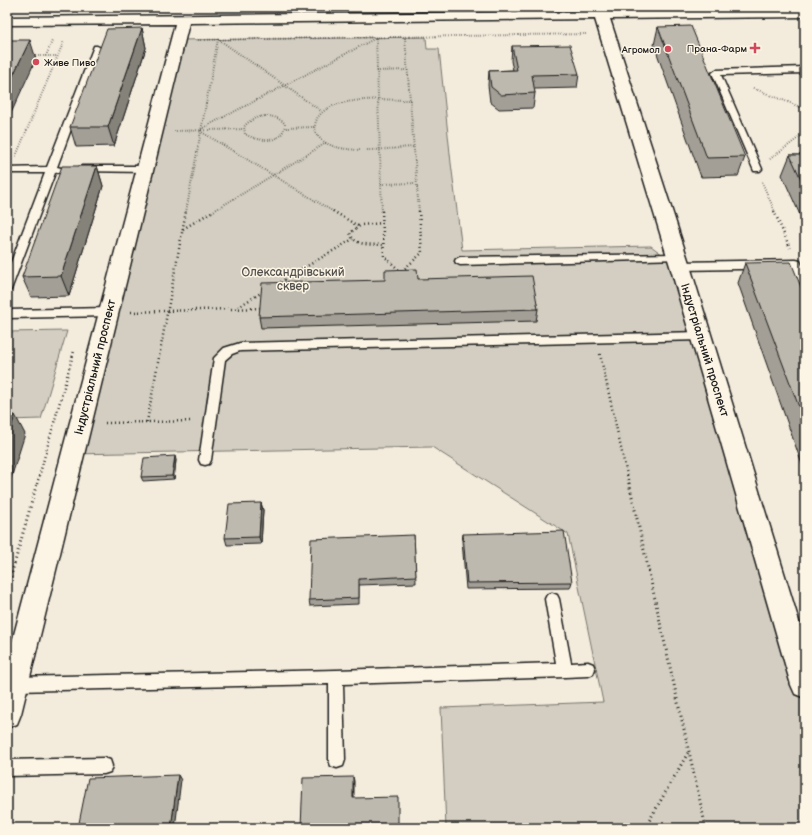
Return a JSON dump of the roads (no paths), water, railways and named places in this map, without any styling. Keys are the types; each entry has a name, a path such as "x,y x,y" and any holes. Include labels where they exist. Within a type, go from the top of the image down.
{"street":[{"path":"7,21 183,20 312,13 492,12 604,25 805,13"},
{"name":"Індустріальний проспект","path":"7,714 15,684 14,657 80,424 183,20"},
{"name":"Індустріальний проспект","path":"604,25 679,261 805,685"}],"lane":[{"path":"7,287 97,48"},
{"path":"757,169 716,73 805,70"},
{"path":"10,170 145,169"},
{"path":"460,261 679,261 796,264 805,283"},
{"path":"7,314 108,312"},
{"path":"205,460 220,358 228,351 240,347 701,336"},
{"path":"552,599 565,670"},
{"path":"15,684 336,677 588,669"},
{"path":"336,677 337,760"},
{"path":"7,768 104,766"}],"place":[{"name":"Прана-Фарм","path":"755,48"},
{"name":"Агромол","path":"668,49"},
{"name":"Живе Пиво","path":"36,62"}],"park label":[{"name":"Олександрівський сквер","path":"293,279"}]}
